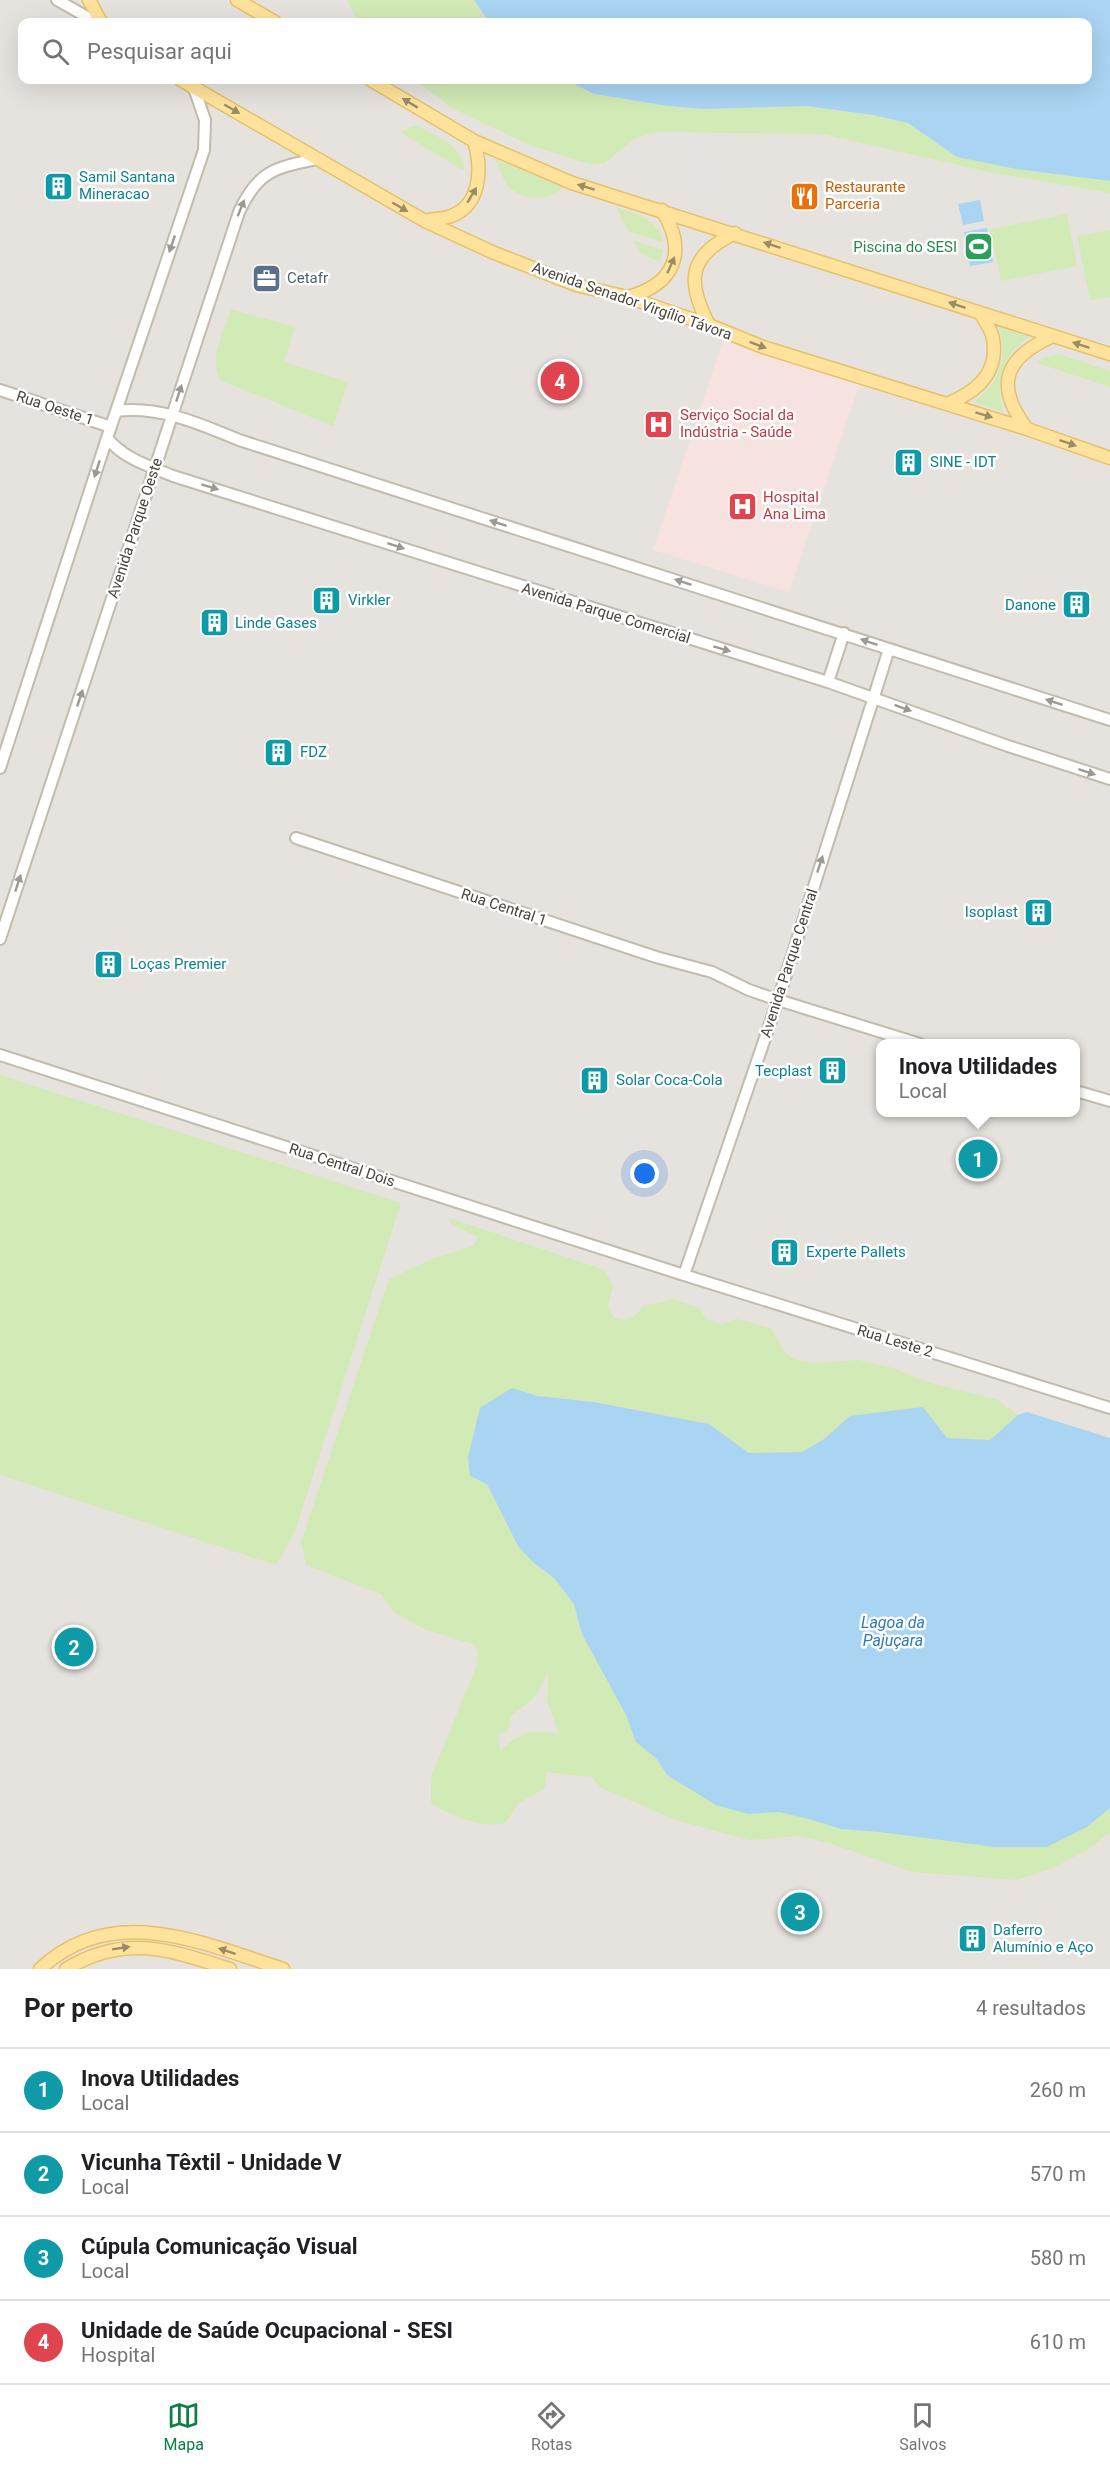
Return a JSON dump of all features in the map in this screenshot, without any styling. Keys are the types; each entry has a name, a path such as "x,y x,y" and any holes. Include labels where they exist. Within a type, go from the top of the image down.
{"main road":[{"path":"89,0 98,18"},
{"path":"237,0 252,4 270,18"},
{"name":"Avenida Senador Virgílio Távora","path":"188,84 425,221 492,252 576,285 627,297 709,325 763,347 1027,429 1110,458"},
{"path":"378,84 474,141 572,183 1110,354"},
{"path":"425,221 449,217 460,211 472,199 478,186 480,172 474,141"},
{"path":"627,297 656,286 670,271 676,249 674,233 662,210"},
{"path":"709,325 695,291 696,270 709,249 735,233"},
{"path":"947,404 976,389 990,367 993,338 980,313"},
{"path":"1027,429 1010,402 1008,391 1011,370 1015,360 1023,352 1053,336"},
{"path":"39,1969 76,1944 114,1933 135,1931 158,1932 191,1940 283,1969"},
{"path":"66,1969 101,1953 141,1946 162,1949 230,1969"}],"street":[{"path":"57,0 89,18"},
{"path":"0,768 107,438 204,150 205,120 194,88"},
{"name":"Avenida Parque Oeste","path":"0,939 239,212 249,191 260,178 287,165 316,159"},
{"name":"Rua Oeste 1","path":"0,390 111,427"},
{"path":"116,411 141,410 172,416 239,440 1110,720"},
{"name":"Avenida Parque Comercial","path":"107,438 122,454 155,469 828,682 1008,746 1110,779"},
{"path":"828,682 844,633"},
{"name":"Avenida Parque Central","path":"684,1275 778,1000 889,649"},
{"name":"Rua Central 1","path":"296,838 656,957 712,972 749,990 904,1039"},
{"name":"Rua Central Dois","path":"0,1055 684,1275"},
{"path":"1080,1092 1110,1101"},
{"name":"Rua Leste 2","path":"684,1275 1109,1405"}],"shaded area":[{"path":"0,0 1110,0 1110,1969 0,1969"},
{"path":"705,150 713,187 701,189 693,153"},
{"name":"Hospital Ana Lima","path":"723,341 859,385 789,592 653,550"}],"green space":[{"path":"347,0 474,0 486,18 356,18"},
{"path":"420,84 574,84 594,94 703,109 806,106 873,115 908,123 957,157 1016,169 1110,181 1110,193 989,172 822,134 659,132 637,137 603,164 589,164 529,145 452,108"},
{"path":"416,125 453,147 462,160 464,169 400,132"},
{"path":"495,159 563,188 544,197 523,195 508,186"},
{"path":"616,207 651,222 663,242 628,231"},
{"path":"1067,214 1077,266 1001,281 990,229"},
{"path":"1110,230 1110,297 1090,300 1077,236"},
{"path":"633,240 663,250 660,262 641,253"},
{"path":"231,309 295,327 284,362 348,382 333,426 220,380 216,354"},
{"path":"999,327 1029,337 1012,352 1002,370 1000,389 1003,412 974,402 990,387 999,369 1002,359 1002,338"},
{"path":"1059,354 1110,371 1110,387 1037,363 1043,358"},
{"path":"0,1075 401,1203 295,1531 276,1565 0,1475"},
{"path":"449,1218 605,1270 613,1286 608,1307 614,1318 625,1320 636,1315 643,1306 674,1299 699,1308 706,1319 721,1324 737,1319 771,1328 786,1354 797,1360 816,1363 858,1360 893,1368 930,1383 996,1399 1018,1415 990,1440 947,1438 850,1416 824,1439 802,1452 749,1453 709,1424 594,1402 537,1396 512,1389 487,1484 534,1563 554,1578 574,1604 582,1634 626,1715 636,1742 657,1759 667,1775 748,1814 779,1812 809,1818 841,1829 880,1832 1087,1827 1110,1808 1110,1832 1089,1849 1051,1869 1017,1880 913,1872 832,1844 797,1836 749,1840 676,1820 601,1788 592,1777 546,1772 545,1788 519,1803 505,1823 477,1823 431,1804 431,1777 476,1667 478,1657 475,1645 424,1629 394,1612 381,1594 306,1565 301,1542 389,1279 432,1259 473,1246 478,1237 451,1224","holes":["549,1670 547,1701 559,1734 527,1733 500,1750 497,1734 508,1731 511,1716 536,1696"]}],"water":[{"path":"474,0 1110,0 1110,181 1016,169 957,157 908,123 873,115 806,106 703,109 668,106 594,94 574,84 1092,84 1092,18 486,18"},
{"path":"980,200 984,221 963,225 958,204"},
{"name":"Piscina do SESI","path":"987,228 993,262 970,266 964,232"},
{"name":"Lagoa da Pajuçara","path":"512,1388 537,1396 594,1402 709,1424 749,1453 802,1452 824,1439 850,1416 923,1407 947,1438 990,1440 1018,1415 1027,1412 1110,1438 1110,1808 1087,1827 1047,1847 995,1847 841,1829 779,1812 748,1814 716,1805 667,1775 657,1759 636,1742 626,1715 582,1634 574,1604 554,1578 534,1563 518,1546 487,1484 470,1476 468,1457 480,1408"}],"place":[{"name":"Samil Santana Mineracao","path":"58,186"},
{"name":"Restaurante Parceria","path":"804,196"},
{"name":"Piscina do SESI","path":"978,247"},
{"name":"Cetafr","path":"266,278"},
{"name":"Unidade de Saúde Ocupacional - SESI","path":"560,381"},
{"name":"Serviço Social da Indústria - Saúde","path":"659,424"},
{"name":"SINE - IDT","path":"909,462"},
{"name":"Hospital Ana Lima","path":"742,506"},
{"name":"Virkler","path":"327,600"},
{"name":"Danone","path":"1077,605"},
{"name":"Linde Gases","path":"214,623"},
{"name":"FDZ","path":"279,752"},
{"name":"Isoplast","path":"1039,912"},
{"name":"Loças Premier","path":"109,964"},
{"name":"Tecplast","path":"833,1071"},
{"name":"Solar Coca-Cola","path":"595,1080"},
{"name":"Inova Utilidades","path":"978,1159"},
{"name":"Experte Pallets","path":"785,1252"},
{"name":"Vicunha Têxtil - Unidade V","path":"74,1647"},
{"name":"Cúpula Comunicação Visual","path":"800,1912"},
{"name":"Daferro Alumínio e Aço","path":"972,1939"}]}
